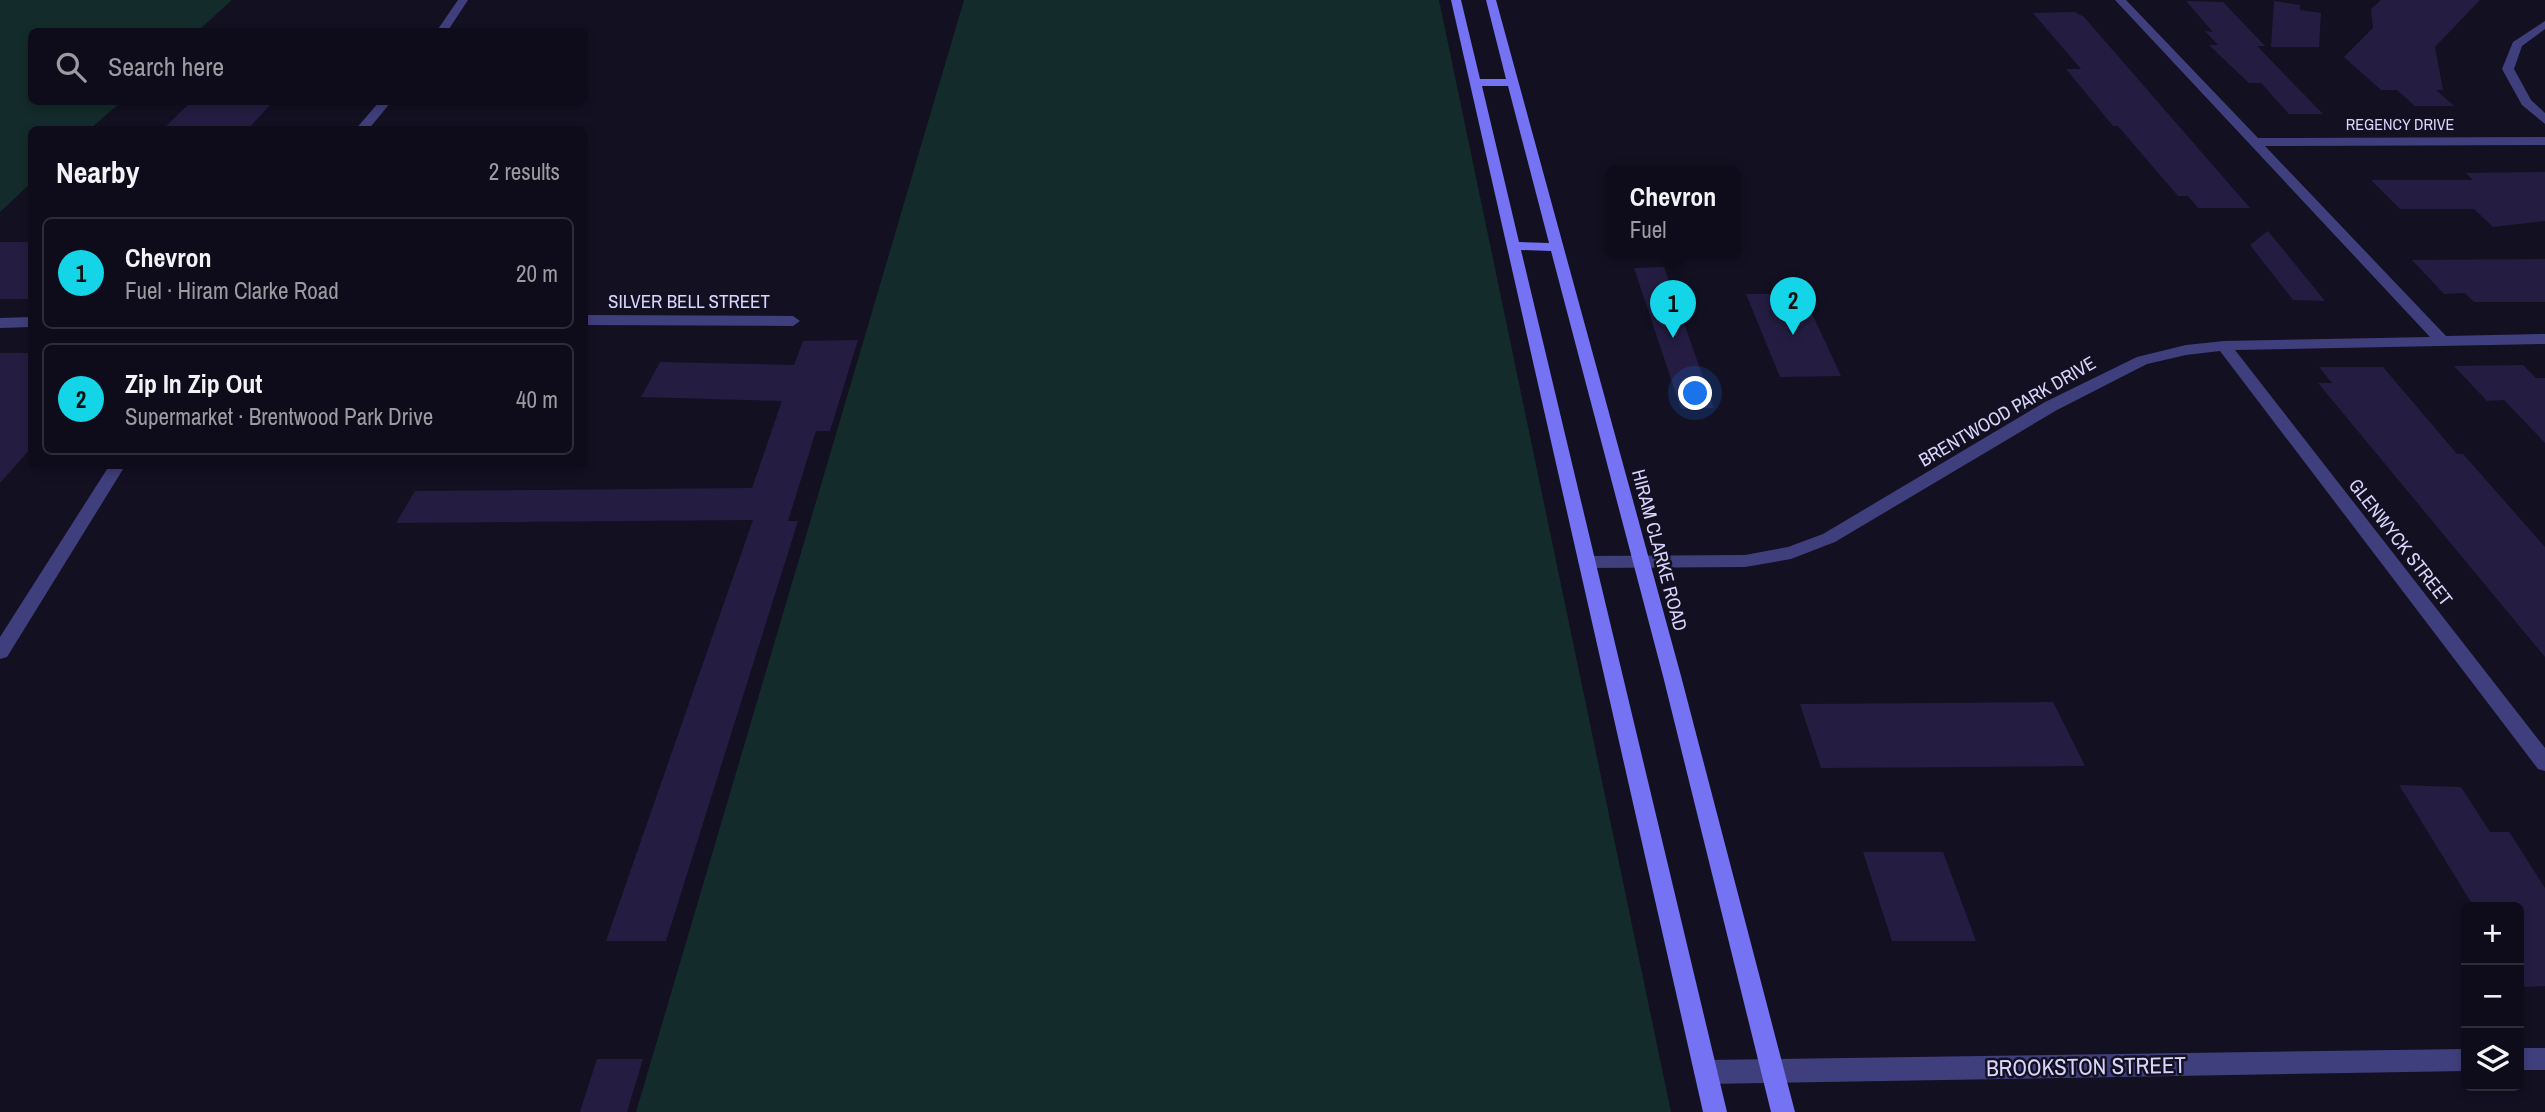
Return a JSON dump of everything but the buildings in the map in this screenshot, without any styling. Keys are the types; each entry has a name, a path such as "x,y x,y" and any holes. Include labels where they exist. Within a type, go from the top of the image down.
{"main road":[{"path":"1456,0 1715,1112"},
{"name":"HIRAM CLARKE ROAD","path":"1491,0 1641,561 1783,1112"},
{"path":"1475,83 1514,82"},
{"path":"1514,246 1558,247"}],"street":[{"path":"444,28 463,0"},
{"path":"2120,0 2442,341"},
{"path":"2545,24 2517,44 2508,69 2526,102 2545,120"},
{"path":"364,126 382,105"},
{"name":"REGENCY DRIVE","path":"2255,142 2545,141"},
{"name":"SILVER BELL STREET","path":"588,320 793,321"},
{"path":"0,323 28,322"},
{"name":"BRENTWOOD PARK DRIVE","path":"1587,562 1745,561 1791,553 1829,538 2051,406 2142,360 2186,350 2224,346 2545,339"},
{"name":"GLENWYCK STREET","path":"2224,346 2545,763"},
{"path":"0,652 115,469"},
{"path":"2524,1059 2545,1059"},
{"name":"BROOKSTON STREET","path":"1706,1072 2461,1060"}],"green space":[{"path":"0,0 232,0 201,28 28,28 28,105 118,105 93,126 28,126 28,186 0,212"},
{"path":"964,0 1439,0 1671,1112 636,1112"}],"place":[{"name":"Zip In Zip Out","path":"1793,335"},
{"name":"Chevron","path":"1673,338"}]}
